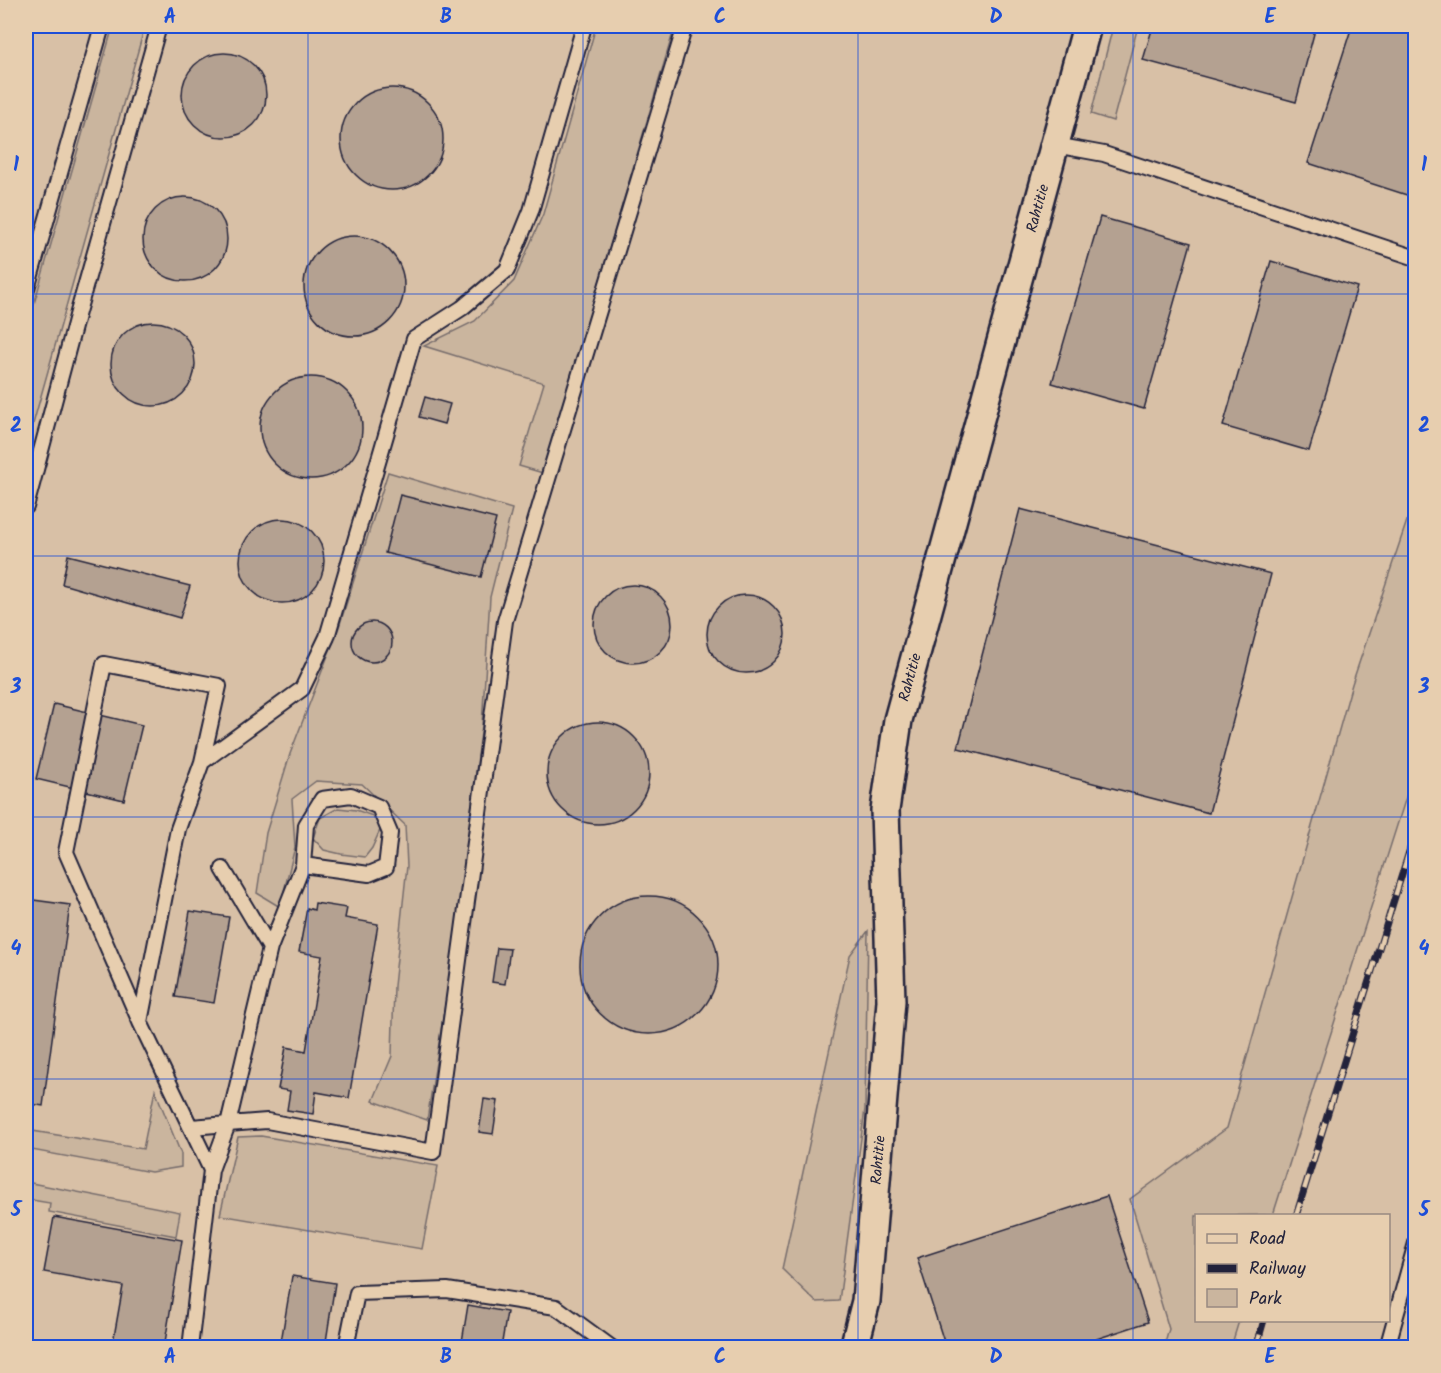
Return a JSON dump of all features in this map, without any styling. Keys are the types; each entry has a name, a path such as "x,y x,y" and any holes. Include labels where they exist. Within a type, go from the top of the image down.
{"street":[{"name":"Rahtitie","path":"854,1347 866,1301 891,1001 885,810 898,720 1088,26"}],"lane":[{"path":"26,292 102,26"},
{"path":"26,507 81,300 159,26"},
{"path":"202,762 302,689 327,637 414,339 462,308 507,270 531,211 584,26"},
{"path":"191,1127 267,1121 433,1152 505,621 685,26"},
{"path":"1055,145 1104,154 1416,258"},
{"path":"140,1022 178,829 202,762 219,686 104,664 66,852 140,1022 211,1170"},
{"path":"190,1347 211,1170 228,1124 270,948 303,865 306,825 322,799 351,795 379,807 390,833 386,867 369,874 303,865"},
{"path":"223,869 270,948"},
{"path":"1387,1347 1416,1243"},
{"path":"346,1347 357,1293 447,1290 556,1307 612,1347"}],"shaded area":[{"path":"26,26 1415,26 1415,1347 26,1347"}],"green space":[{"path":"113,26 145,26 26,449 26,332"},
{"path":"596,26 675,26 543,473 519,466 544,383 424,346 475,321 514,281 543,214"},
{"path":"1113,26 1138,26 1113,121 1091,114"},
{"path":"388,472 512,509 490,597 482,725 451,966 427,1120 373,1101 392,1056 394,986 407,866 405,825 362,784 316,781 292,799 295,847 280,907 257,893 266,833 290,754 339,627"},
{"path":"1415,497 1415,769 1273,1214 1195,1214 1195,1322 1239,1322 1231,1347 1164,1347 1169,1329 1130,1199 1227,1128 1352,684"},
{"path":"338,808 356,810 373,816 381,828 365,857 324,850 313,838 320,818"},
{"path":"868,931 865,1109 839,1301 816,1302 782,1269 850,955"},
{"path":"155,1090 181,1154 181,1167 151,1172 26,1149 26,1130 143,1149"},
{"path":"261,1136 438,1166 422,1249 220,1215 238,1137"},
{"path":"26,1182 180,1212 176,1236 49,1212 50,1203 26,1199"}],"building":[{"path":"1153,26 1316,26 1296,102 1143,60"},
{"path":"1352,26 1416,26 1416,198 1308,163"},
{"path":"216,53 232,53 248,60 259,71 266,87 263,111 254,125 232,137 216,137 200,130 189,119 182,103 182,87 189,71 200,60"},
{"path":"392,88 411,92 428,103 439,120 443,139 439,158 428,175 411,186 392,190 373,186 356,175 345,158 341,139 345,120 356,103 373,92"},
{"path":"185,197 201,200 215,209 224,223 227,239 224,255 215,269 201,278 185,281 169,278 155,269 146,255 143,239 146,223 155,209 169,200"},
{"path":"1100,217 1191,243 1144,409 1052,383"},
{"path":"344,236 364,236 390,250 401,267 404,286 401,305 390,322 364,336 344,336 326,328 312,314 304,296 304,276 312,258 326,244"},
{"path":"1271,261 1357,287 1309,451 1223,426"},
{"path":"145,322 161,322 177,329 188,340 195,356 192,380 183,394 161,406 145,406 129,399 118,388 111,372 111,356 118,340 129,329"},
{"path":"311,377 330,381 347,392 358,409 362,428 358,447 347,464 330,475 311,479 292,475 275,464 264,447 260,428 264,409 275,392 292,381"},
{"path":"425,397 450,404 444,424 419,417"},
{"path":"400,495 496,519 481,577 385,553"},
{"path":"1020,509 1271,574 1209,813 958,748"},
{"path":"274,519 290,519 306,526 317,537 324,553 321,577 312,591 290,603 274,603 258,596 247,585 240,569 240,553 247,537 258,526"},
{"path":"68,555 190,586 180,618 62,584"},
{"path":"633,585 648,588 661,596 669,609 672,624 669,639 661,652 648,660 633,663 618,660 605,652 597,639 594,624 597,609 605,596 618,588"},
{"path":"746,595 761,598 774,606 782,619 785,634 782,649 774,662 761,670 746,673 731,670 718,662 710,649 707,634 710,619 718,606 731,598"},
{"path":"372,622 386,628 392,642 386,656 372,662 358,656 352,642 358,628"},
{"path":"54,704 142,725 124,800 36,779"},
{"path":"598,722 617,726 634,737 645,754 649,773 645,792 634,809 617,820 598,824 579,820 562,809 551,792 547,773 551,754 562,737 579,726"},
{"path":"649,896 676,901 688,907 698,916 707,926 713,938 718,965 713,992 707,1004 698,1014 688,1023 676,1029 649,1034 622,1029 610,1023 600,1014 591,1004 585,992 580,965 585,938 591,926 600,916 610,907 622,901"},
{"path":"26,899 70,905 43,1106 26,1103"},
{"path":"315,903 347,908 345,918 378,924 349,1098 316,1092 313,1114 287,1110 290,1091 278,1089 286,1047 306,1051 322,956 299,952 307,908 314,910"},
{"path":"190,911 229,917 214,1003 175,997"},
{"path":"497,948 510,949 505,984 492,982"},
{"path":"484,1099 498,1101 493,1134 479,1132"},
{"path":"1107,1196 1148,1322 1069,1348 946,1348 917,1258"},
{"path":"54,1217 182,1240 164,1348 112,1348 123,1286 44,1272"},
{"path":"292,1276 335,1283 325,1348 280,1348"},
{"path":"468,1305 507,1312 501,1348 461,1348"}],"railway":[{"path":"1297,1214 1416,829"},
{"path":"1256,1348 1263,1322"}]}
